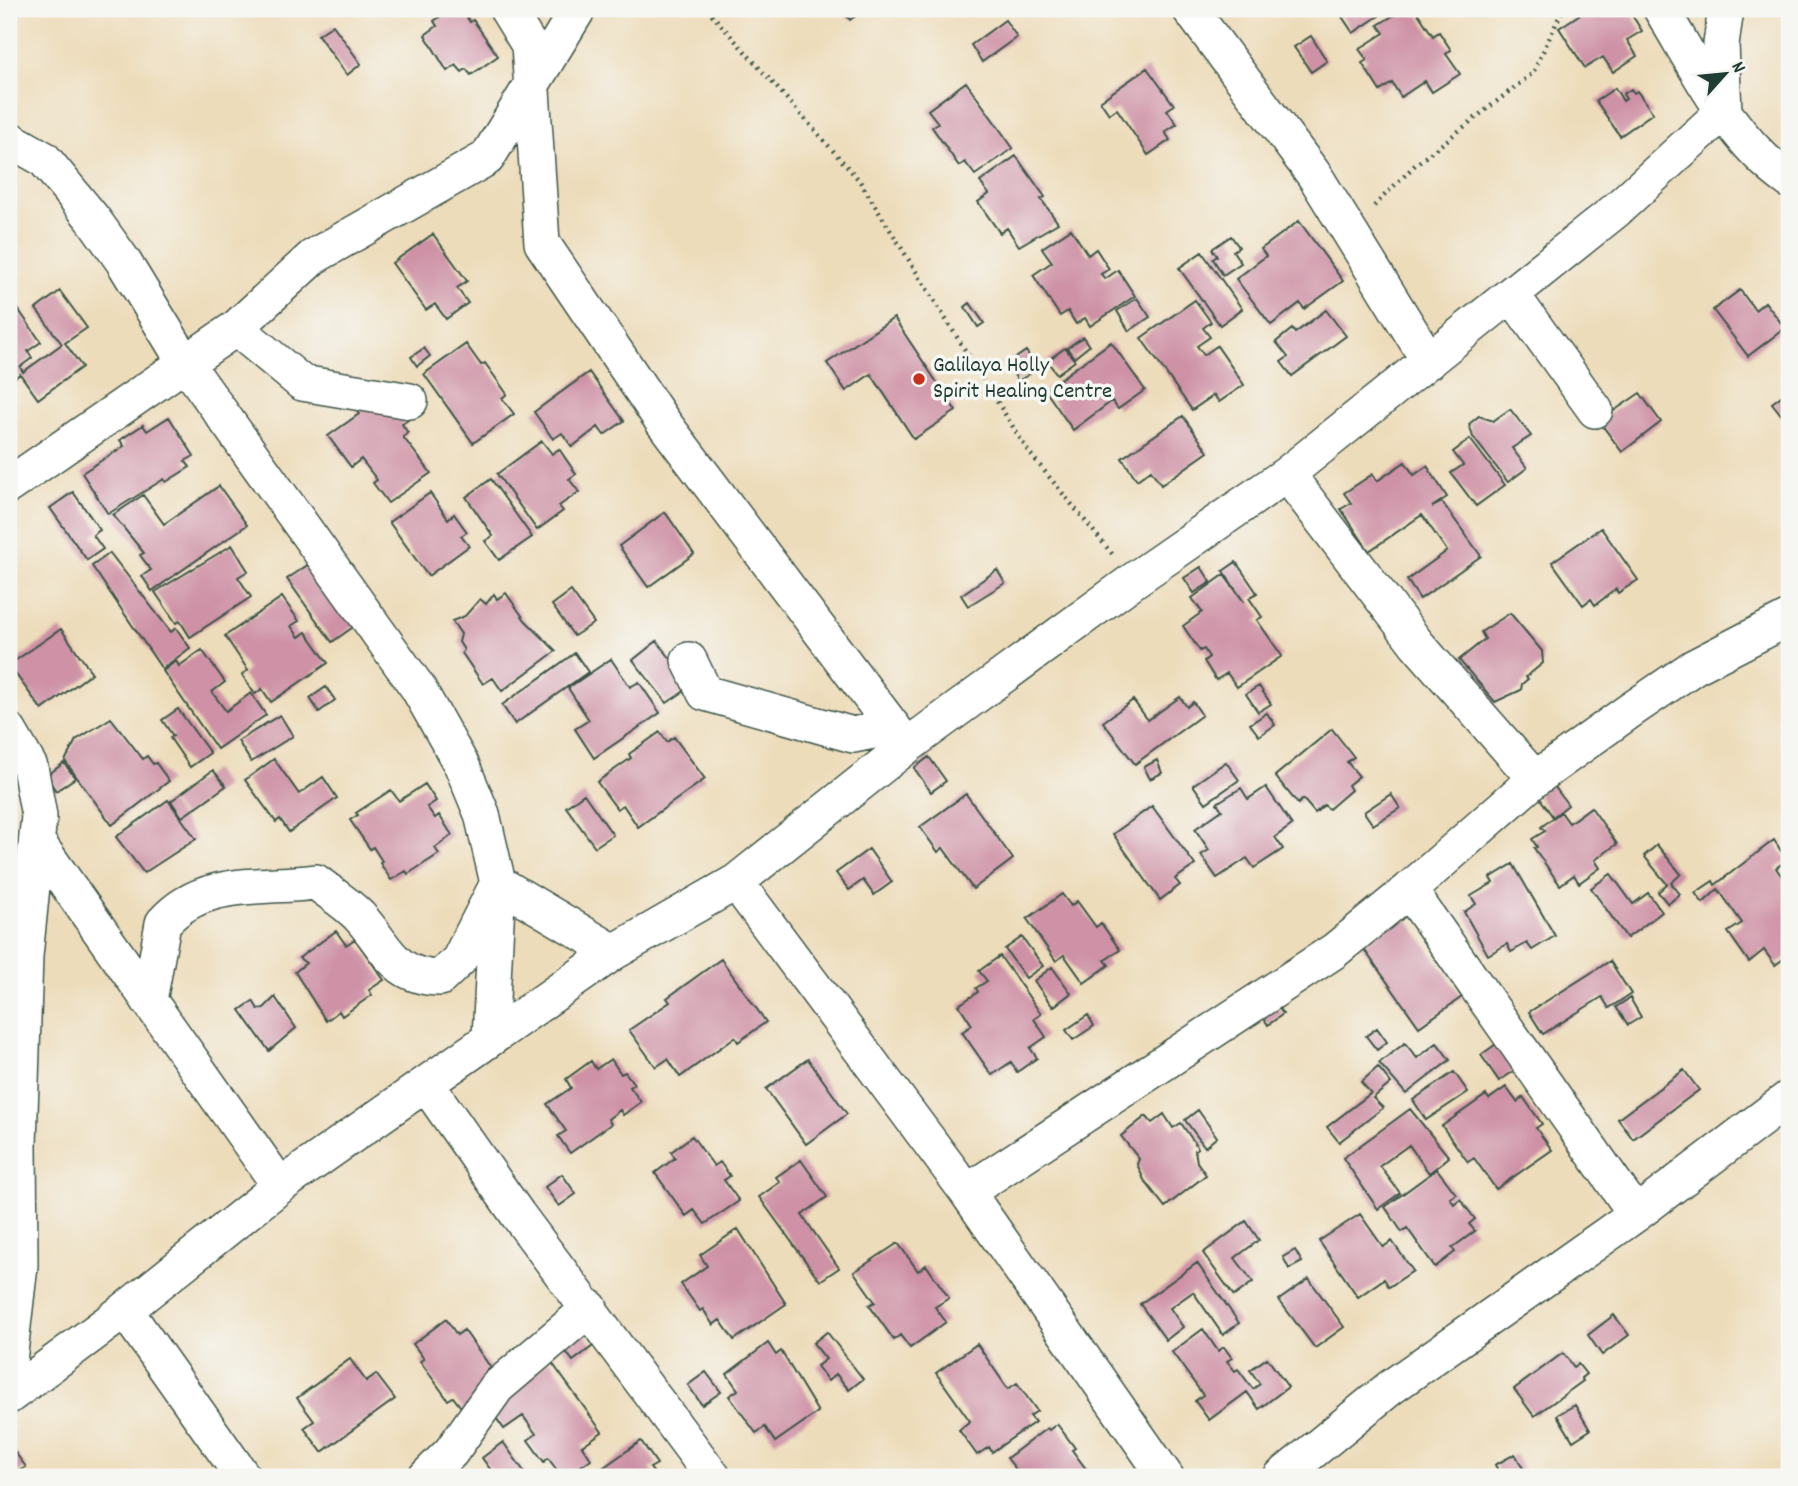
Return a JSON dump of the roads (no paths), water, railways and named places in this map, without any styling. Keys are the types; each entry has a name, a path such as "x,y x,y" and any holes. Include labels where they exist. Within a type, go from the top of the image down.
{"street":[{"path":"507,9 529,45 542,243 663,422 900,736"},
{"path":"9,485 184,361 236,328 313,257 487,158 578,9"},
{"path":"1190,9 1292,144 1429,361"},
{"path":"1661,9 1724,111 1768,166 1789,180"},
{"path":"1724,111 1721,44 1726,9"},
{"path":"9,1395 125,1310 280,1186 614,952 736,882 900,736 1287,474 1615,211 1724,111"},
{"path":"9,139 44,159 69,187 123,261 184,361 418,688 471,785 498,883 490,1038"},
{"path":"1512,295 1595,410"},
{"path":"236,328 302,383 410,401"},
{"path":"1287,474 1418,644 1535,779"},
{"path":"967,1192 1324,958 1409,890 1535,779 1694,667 1789,618"},
{"path":"689,660 705,693 853,735 900,736"},
{"path":"9,731 30,767 39,805 38,843 25,956 19,1145 20,1265 9,1361"},
{"path":"38,843 280,1186"},
{"path":"149,1000 163,923 194,899 222,888 316,882 356,913 377,936 390,959 407,972 424,978 440,978 459,960 498,883"},
{"path":"736,882 967,1192 1166,1477"},
{"path":"498,883 614,952"},
{"path":"1409,890 1636,1214"},
{"path":"426,1084 517,1215 590,1308 713,1477"},
{"path":"1281,1477 1390,1388 1636,1214 1789,1098"},
{"path":"426,1477 451,1452 497,1387 590,1308"},
{"path":"125,1310 243,1477"}],"place":[{"name":"Galilaya Holly Spirit Healing Centre","path":"919,379"}]}
